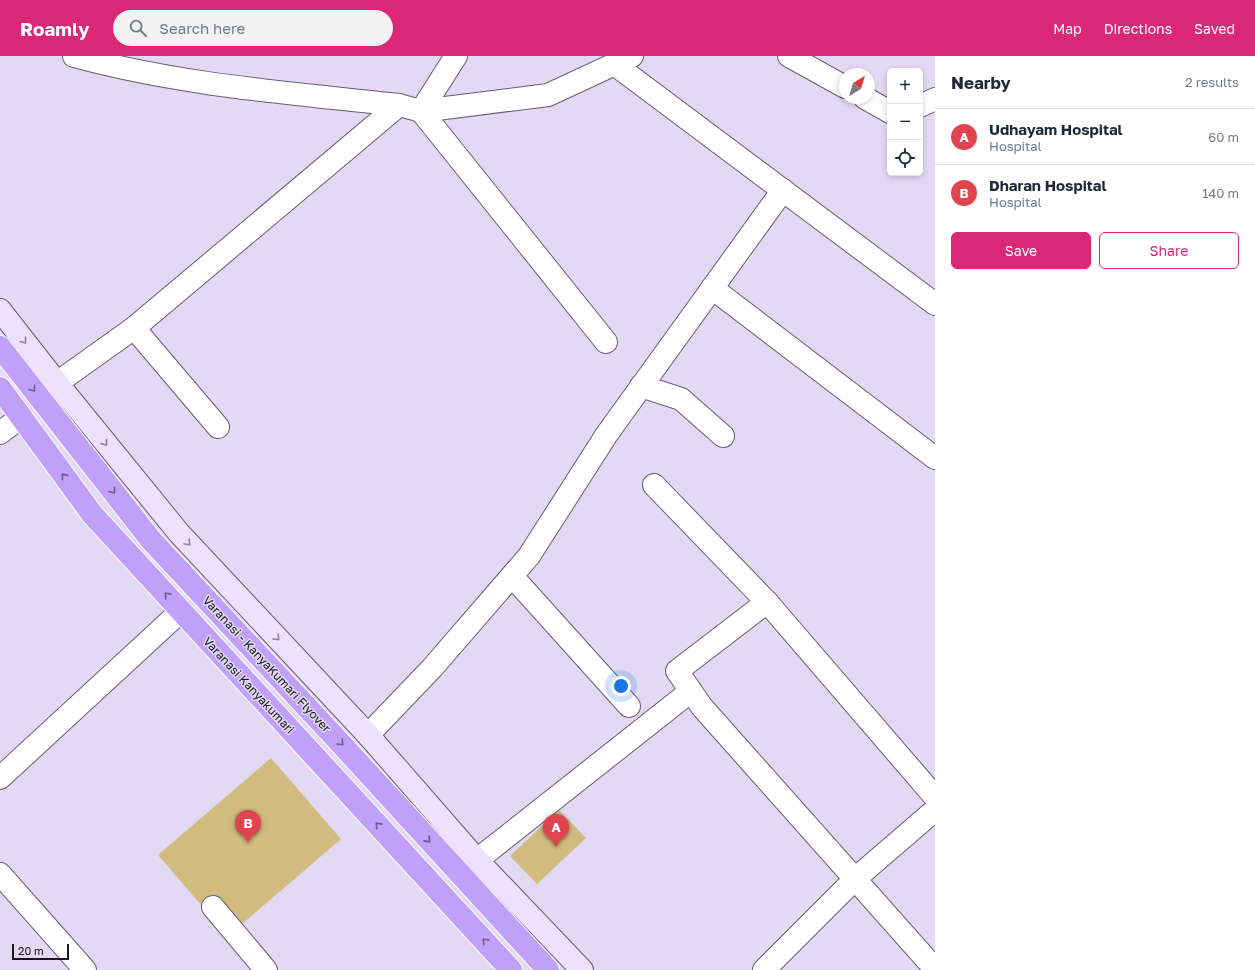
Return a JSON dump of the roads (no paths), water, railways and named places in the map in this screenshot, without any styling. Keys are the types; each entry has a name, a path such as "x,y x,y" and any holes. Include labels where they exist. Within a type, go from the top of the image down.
{"highway":[{"name":"Varanasi - KanyaKumari Flyover","path":"0,347 151,540 344,747 548,970"},
{"name":"Varanasi Kanyakumari","path":"0,388 92,514 511,970"}],"street":[{"path":"74,56 128,62 203,83 398,105 421,111 548,95 623,60 783,190 935,304"},
{"path":"421,111 456,56"},
{"path":"789,56 839,84"},
{"path":"923,105 935,99"},
{"path":"875,104 887,110"},
{"path":"57,383 134,328 398,105"},
{"path":"421,111 606,342"},
{"path":"368,735 433,667 529,556 607,434 783,190"},
{"path":"712,288 935,458"},
{"path":"0,310 57,383 179,533 368,735 477,860 582,970"},
{"path":"134,328 218,427"},
{"path":"641,386 682,399 723,436"},
{"path":"0,433 21,417"},
{"path":"654,485 767,602 935,797"},
{"path":"512,576 629,706"},
{"path":"767,602 677,671 702,707 935,969"},
{"path":"0,778 181,611"},
{"path":"477,860 691,691"},
{"path":"764,970 855,879 935,810"},
{"path":"0,874 85,970"},
{"path":"213,907 266,970"}],"place":[{"name":"Dharan Hospital","path":"248,843"},
{"name":"Udhayam Hospital","path":"556,847"}]}
